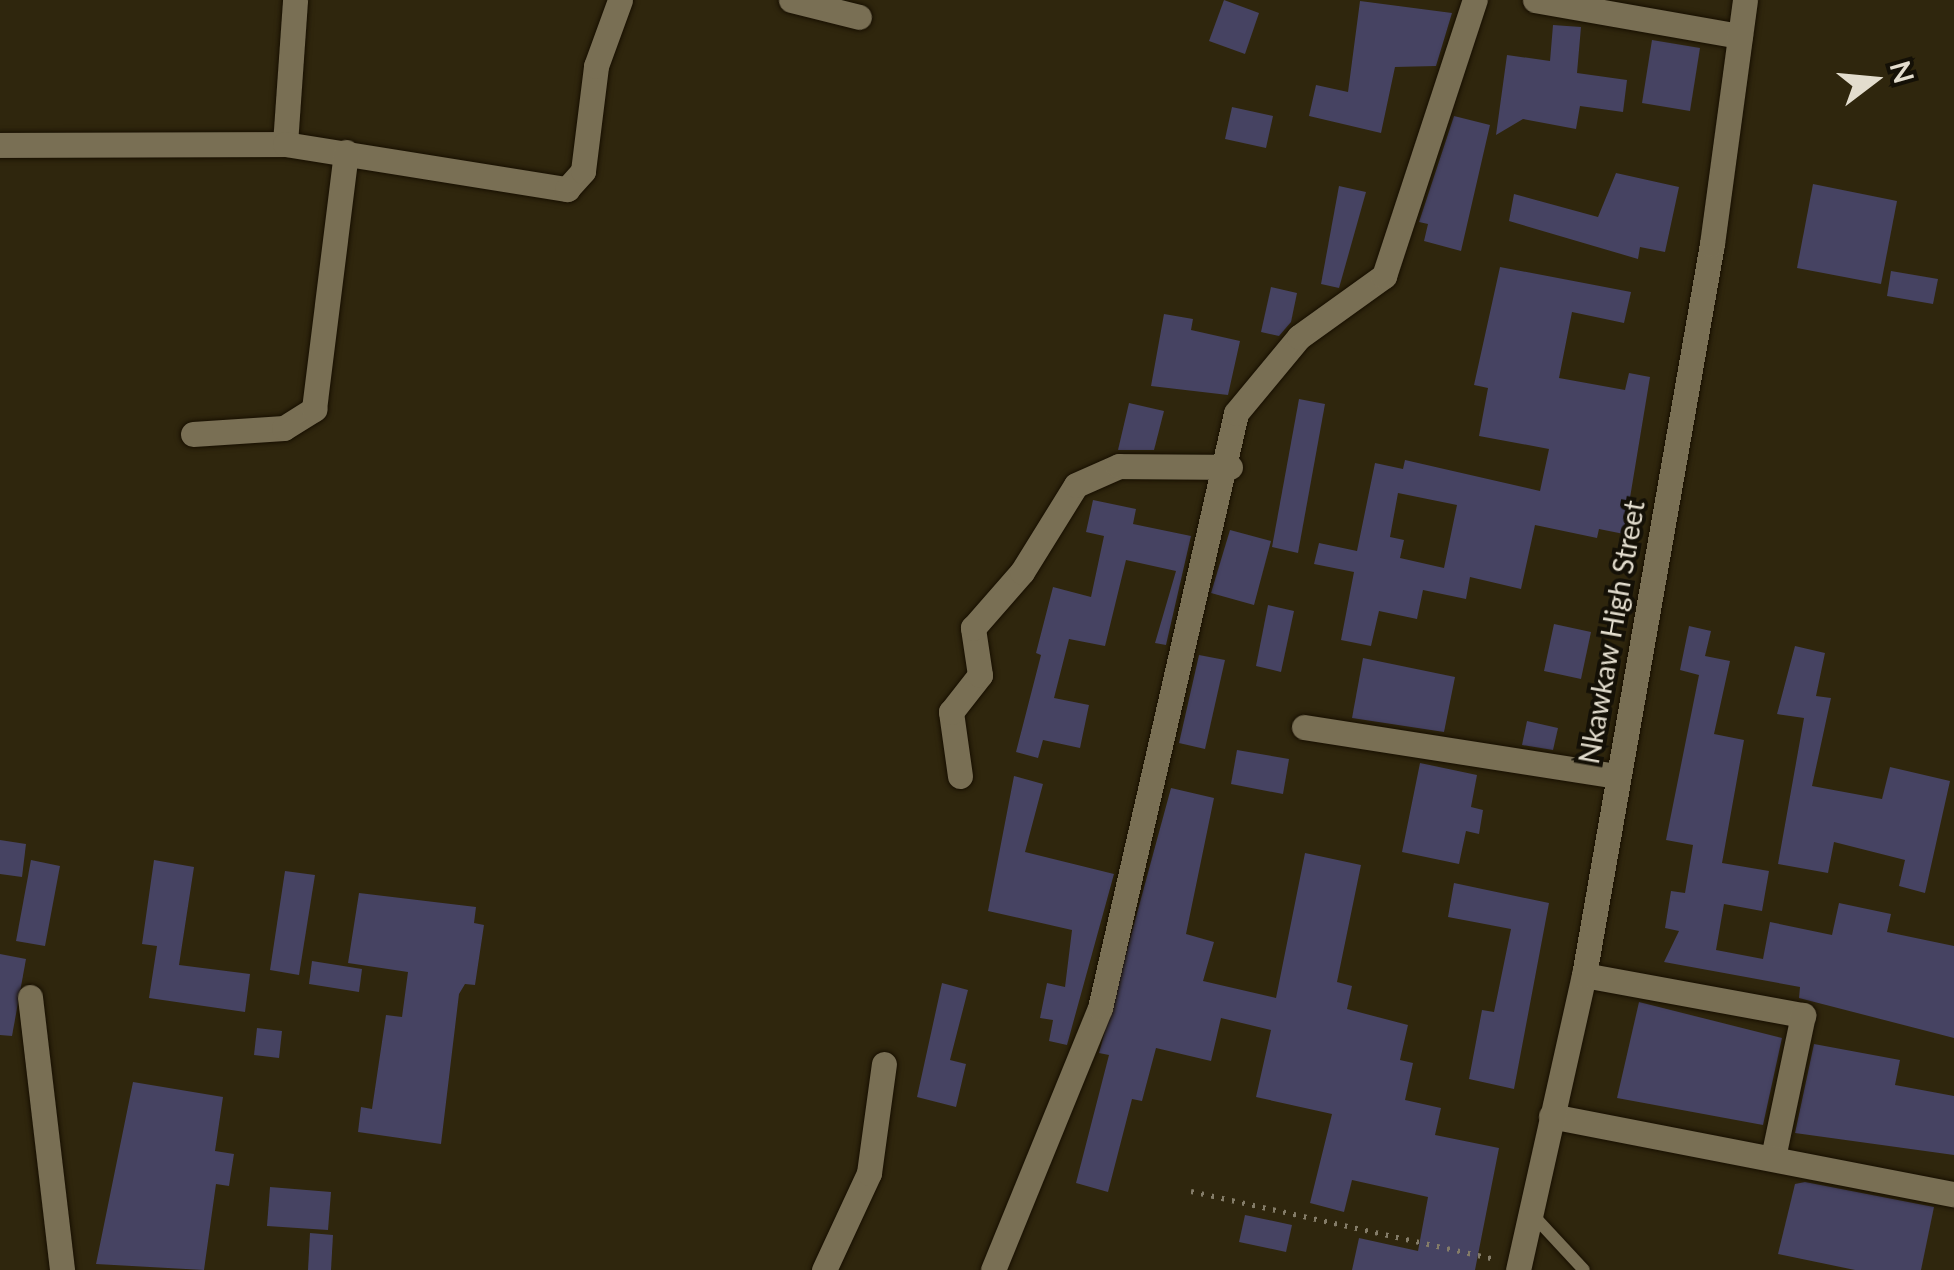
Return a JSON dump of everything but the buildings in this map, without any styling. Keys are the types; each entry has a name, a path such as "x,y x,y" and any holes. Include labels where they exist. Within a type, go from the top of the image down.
{"street":[{"path":"285,144 295,0"},
{"path":"0,146 285,144 567,189 583,172 596,66 620,0"},
{"path":"791,0 860,17"},
{"path":"993,1270 1100,1008 1230,467 1236,413 1299,337 1384,276 1475,0"},
{"path":"1536,0 1740,36"},
{"name":"Nkawkaw High Street","path":"1519,1267 1584,975 1712,244 1745,0"},
{"path":"193,434 284,428 314,409 346,152"},
{"path":"960,776 951,712 980,675 972,628 1022,572 1076,485 1120,466 1230,467"},
{"path":"1304,727 1616,776"},
{"path":"1584,975 1804,1015 1773,1158"},
{"path":"30,996 62,1270"},
{"path":"824,1270 869,1173 884,1064"},
{"path":"1551,1116 1954,1194"}],"lane":[{"path":"1532,1214 1584,1270"}],"path":[{"path":"1191,1190 1519,1267"}]}
